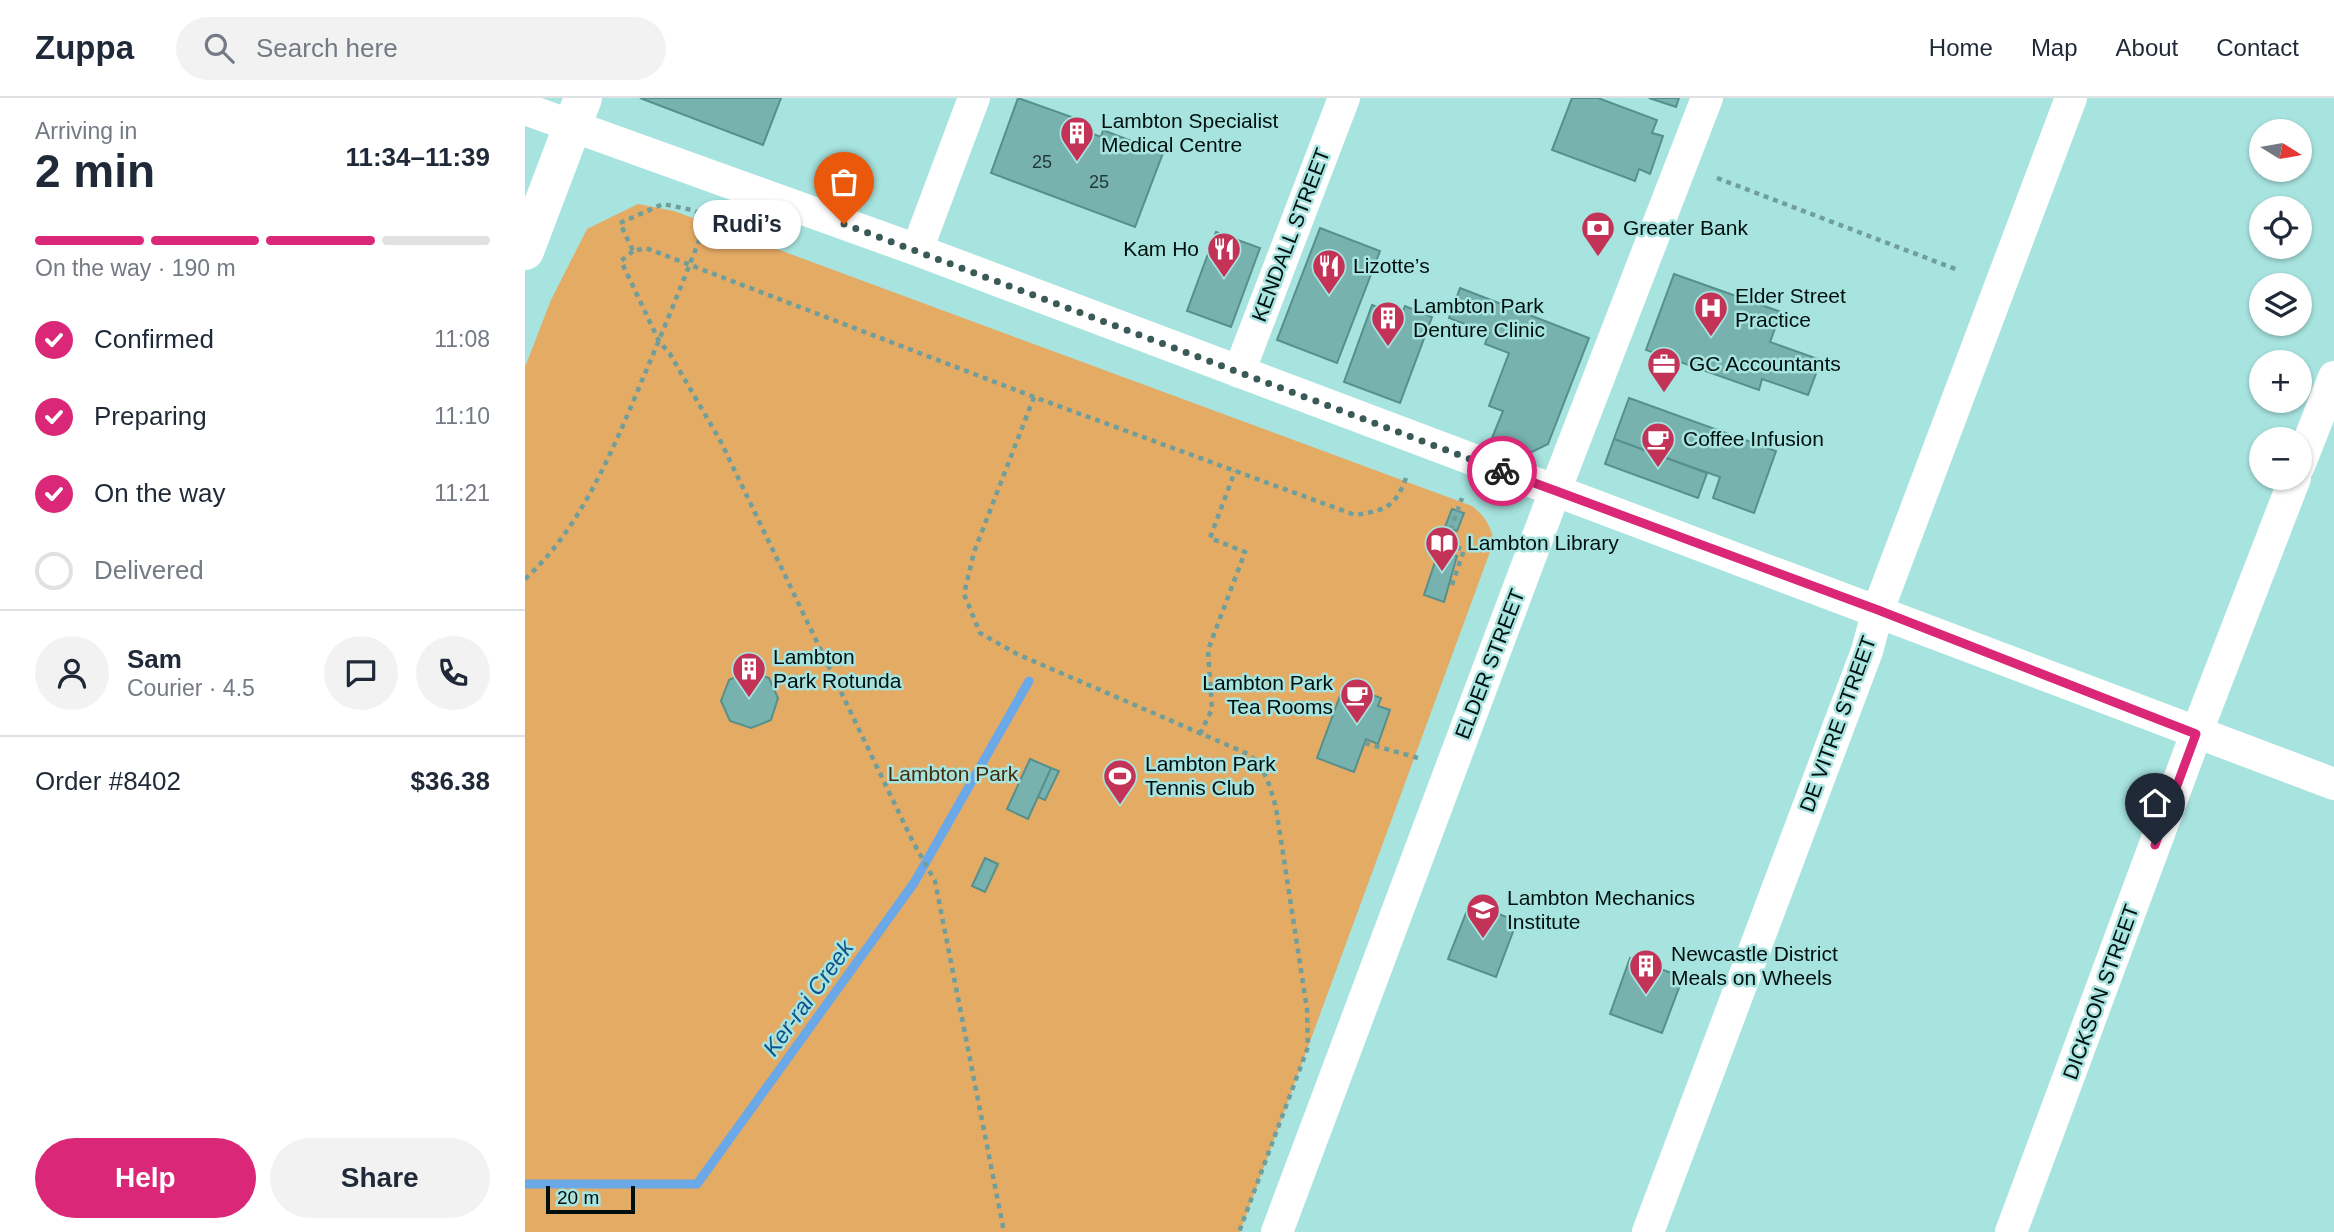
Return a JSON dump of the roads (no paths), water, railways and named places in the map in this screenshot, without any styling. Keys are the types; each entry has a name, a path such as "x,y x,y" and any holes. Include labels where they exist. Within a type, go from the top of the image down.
{"main road":[{"path":"525,251 578,112"}],"street":[{"path":"917,250 974,98"},
{"name":"KENDALL STREET","path":"1239,372 1344,98"},
{"name":"ELDER STREET","path":"1277,1232 1555,491 1707,98"},
{"name":"DE VITRE STREET","path":"1648,1232 1867,651 1878,610 2071,98"},
{"path":"525,109 578,112 917,250 2334,784"},
{"path":"2312,433 2334,377"},
{"name":"DICKSON STREET","path":"2011,1232 2196,734 2290,490"}],"waterway":[{"name":"Ker-rai Creek","path":"525,1184 697,1184 914,883 1029,681"}],"place":[{"name":"Lambton Specialist Medical Centre","path":"1077,163"},
{"name":"Rudi’s","path":"844,224"},
{"name":"Greater Bank","path":"1598,258"},
{"name":"Kam Ho","path":"1224,279"},
{"name":"Lizotte’s","path":"1329,296"},
{"name":"Elder Street Practice","path":"1711,338"},
{"name":"Lambton Park Denture Clinic","path":"1388,348"},
{"name":"GC Accountants","path":"1664,394"},
{"name":"Coffee Infusion","path":"1658,469"},
{"name":"Lambton Library","path":"1442,573"},
{"name":"Lambton Park Rotunda","path":"749,699"},
{"name":"Lambton Park Tea Rooms","path":"1357,725"},
{"name":"Lambton Park Tennis Club","path":"1120,806"},
{"name":"Lambton Mechanics Institute","path":"1483,940"},
{"name":"Newcastle District Meals on Wheels","path":"1646,996"}],"park label":[{"name":"Lambton Park","path":"953,774"}]}
